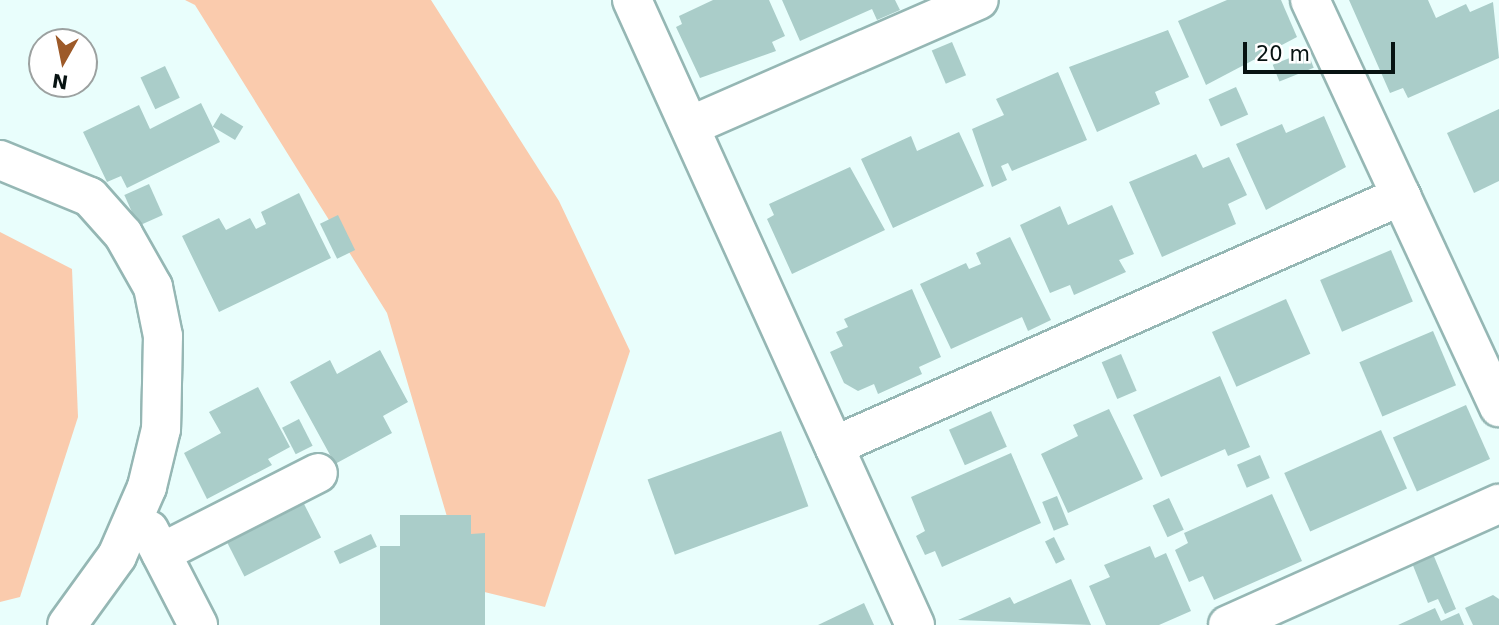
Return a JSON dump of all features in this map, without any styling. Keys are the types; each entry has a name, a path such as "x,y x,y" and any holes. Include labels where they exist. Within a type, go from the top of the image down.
{"street":[{"path":"632,0 915,625"},
{"path":"690,126 979,0"},
{"path":"1310,0 1499,407"},
{"path":"0,160 90,197 123,234 153,287 166,380 161,429 138,510 117,556 67,625"},
{"path":"834,446 1401,196"},
{"path":"161,553 318,473"},
{"path":"1228,625 1499,504"},
{"path":"138,510 198,625"}],"shaded area":[{"path":"185,0 431,0 559,201 630,351 545,607 468,588 387,313 195,5"},
{"path":"0,232 72,269 78,417 20,597 0,602"}],"building":[{"path":"713,0 769,0 785,36 772,42 776,51 700,78 676,27 682,24 679,16"},
{"path":"782,0 895,0 900,10 877,20 872,9 800,41"},
{"path":"1227,0 1281,0 1297,37 1206,85 1178,21"},
{"path":"1349,0 1428,0 1436,18 1466,4 1470,12 1493,2 1499,58 1408,98 1403,88 1390,93"},
{"path":"1168,30 1189,77 1155,92 1160,104 1097,132 1069,67"},
{"path":"952,42 966,75 946,84 932,51"},
{"path":"1307,51 1314,68 1279,82 1273,65"},
{"path":"165,66 180,98 155,109 141,77"},
{"path":"1058,72 1087,140 1012,171 1008,163 1001,166 1007,180 992,187 972,129 1004,115 996,99"},
{"path":"1236,87 1248,114 1221,127 1209,99"},
{"path":"201,103 220,142 127,188 121,176 107,182 83,132 139,105 150,129"},
{"path":"1499,109 1499,181 1474,193 1447,133"},
{"path":"221,113 243,126 235,140 213,127"},
{"path":"1324,116 1346,167 1266,210 1236,144 1282,124 1286,133"},
{"path":"959,132 984,186 893,228 861,159 911,136 917,151"},
{"path":"1196,154 1203,168 1229,157 1247,195 1228,204 1236,224 1162,257 1129,182"},
{"path":"850,167 885,230 792,274 767,219 774,215 769,204"},
{"path":"149,184 163,215 138,226 124,195"},
{"path":"299,193 331,258 219,312 182,236 219,218 226,230 250,218 256,229 266,224 261,212"},
{"path":"1112,205 1134,254 1119,260 1126,272 1074,295 1070,285 1050,293 1020,225 1060,206 1068,225"},
{"path":"338,215 355,250 337,259 320,224"},
{"path":"1010,237 1051,320 1028,331 1022,317 951,349 920,284 966,263 969,269 981,264 976,253"},
{"path":"1391,250 1413,302 1342,332 1320,280"},
{"path":"912,289 941,357 919,367 922,374 878,394 874,384 858,391 844,383 830,352 843,346 836,332 848,327 844,319"},
{"path":"1286,299 1310,354 1236,387 1212,332"},
{"path":"1433,331 1456,385 1382,417 1359,362"},
{"path":"380,350 408,402 383,416 392,433 335,464 290,382 330,360 337,374"},
{"path":"1121,354 1137,391 1117,399 1102,362"},
{"path":"1220,376 1250,447 1228,456 1225,449 1161,477 1133,415"},
{"path":"258,387 290,447 268,459 272,465 207,499 184,453 221,433 209,412"},
{"path":"1466,405 1490,459 1417,491 1393,438"},
{"path":"1109,409 1143,479 1068,513 1041,454 1078,436 1073,425"},
{"path":"991,411 1007,447 965,465 949,430"},
{"path":"299,419 313,446 296,454 282,428"},
{"path":"1381,430 1407,488 1310,532 1284,473"},
{"path":"781,431 808,506 675,555 648,480"},
{"path":"1011,453 1041,523 942,567 935,551 925,555 916,536 925,531 911,497"},
{"path":"1260,455 1270,478 1247,488 1237,465"},
{"path":"1272,494 1302,561 1214,600 1203,576 1189,582 1175,550 1188,543 1184,533"},
{"path":"1057,496 1069,525 1054,531 1042,502"},
{"path":"1169,498 1184,530 1167,537 1153,506"},
{"path":"302,500 321,537 244,576 225,539"},
{"path":"400,515 471,515 471,534 485,533 485,625 380,625 380,546 400,546"},
{"path":"371,534 377,547 340,564 334,551"},
{"path":"1054,537 1065,559 1056,564 1045,541"},
{"path":"1150,546 1155,558 1166,553 1191,611 1159,625 1106,625 1089,586 1110,577 1104,565"},
{"path":"1433,554 1456,609 1445,614 1438,599 1428,603 1412,563"},
{"path":"1071,579 1091,625 958,620 1010,597 1014,604"},
{"path":"1493,595 1499,599 1499,625 1473,625 1465,608"},
{"path":"864,603 874,625 818,625"},
{"path":"1435,608 1441,621 1459,613 1464,625 1398,625"}]}
